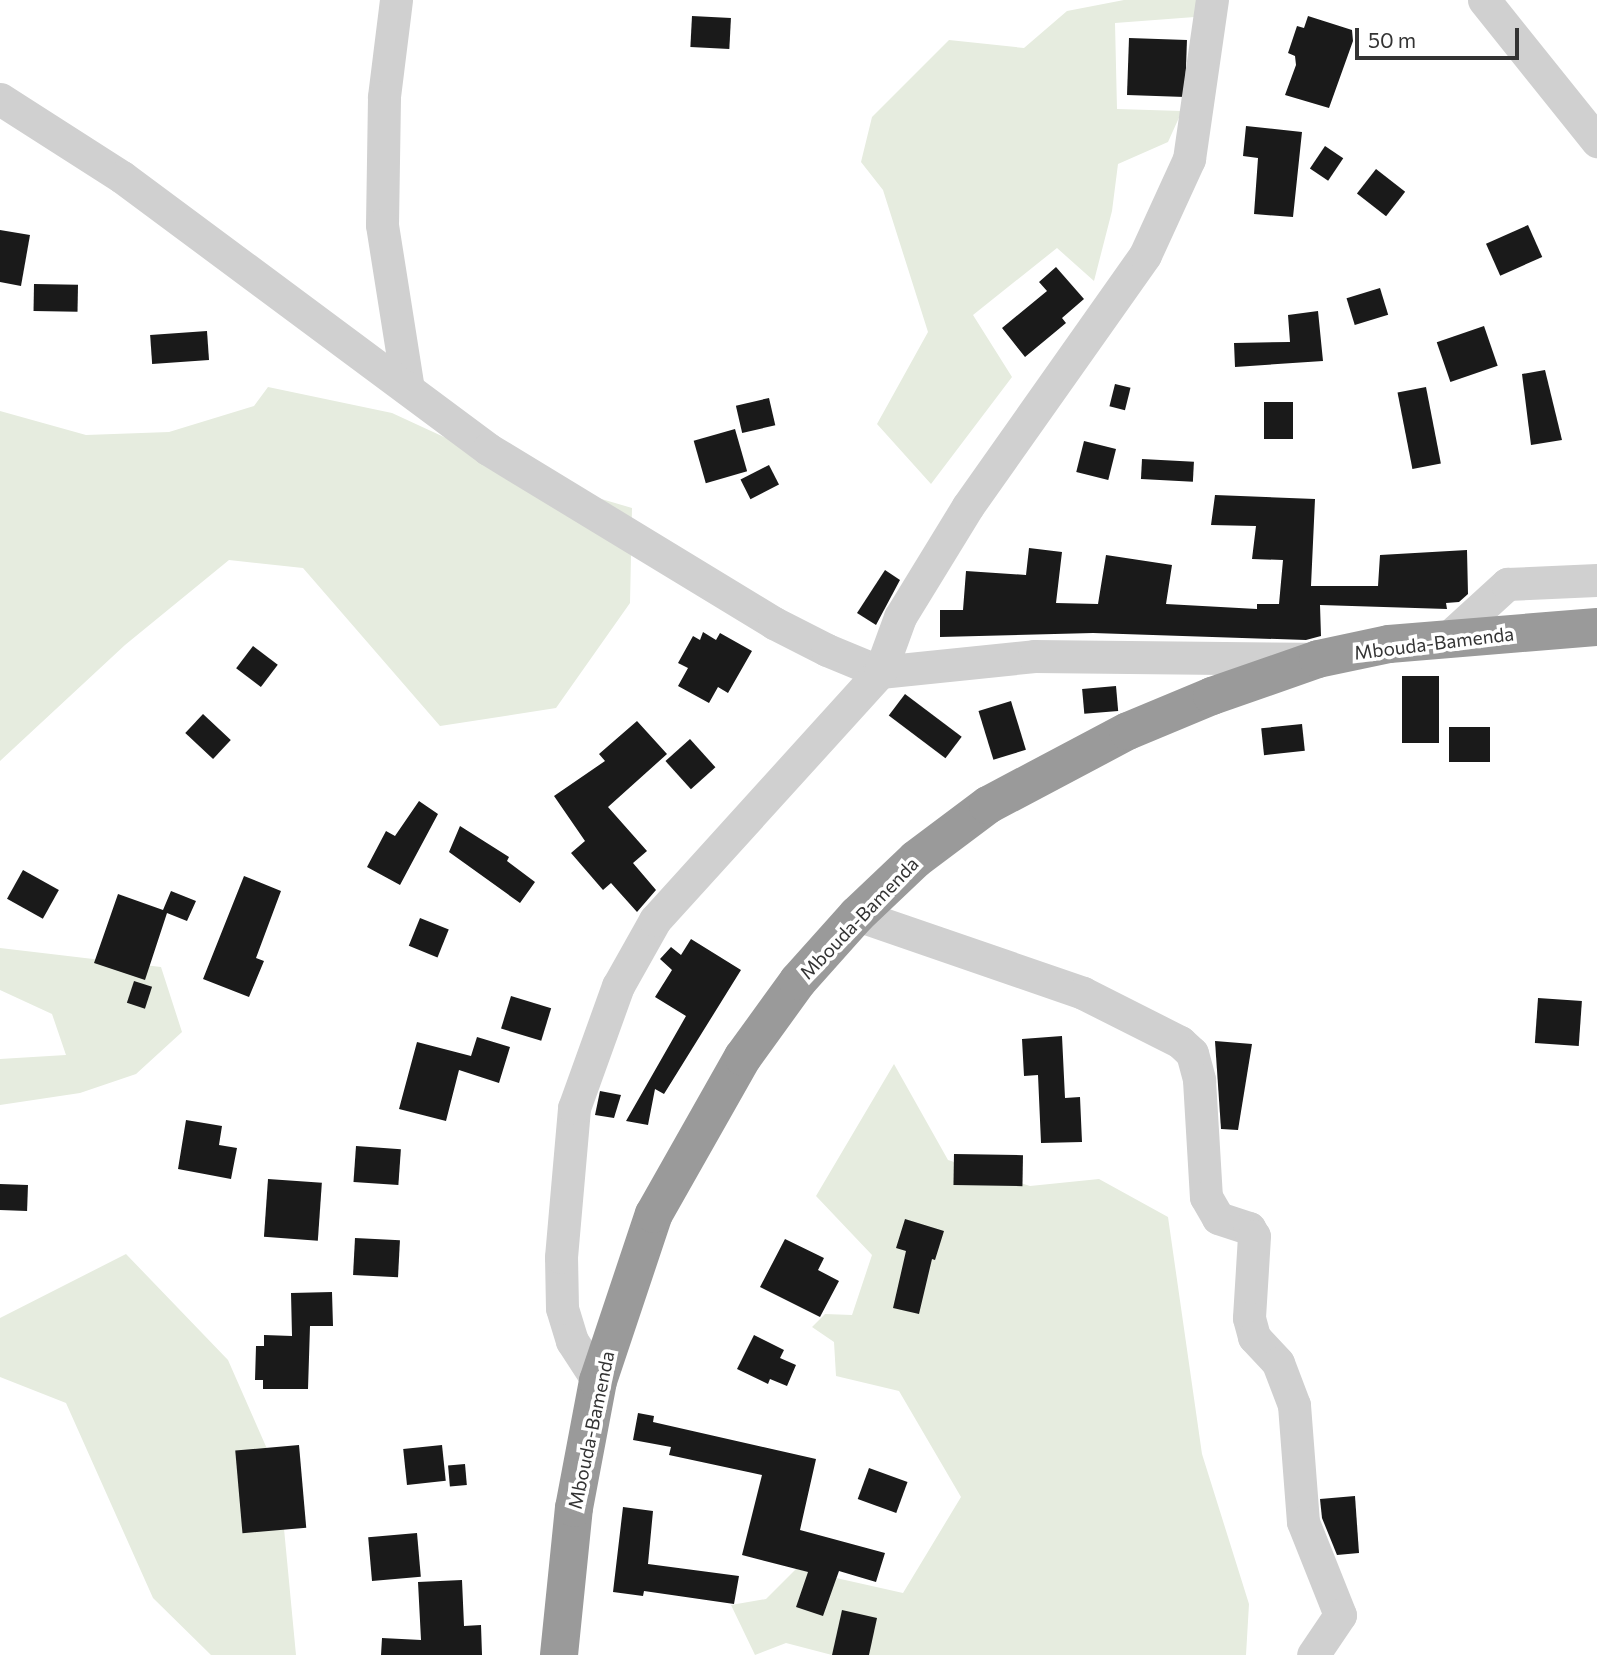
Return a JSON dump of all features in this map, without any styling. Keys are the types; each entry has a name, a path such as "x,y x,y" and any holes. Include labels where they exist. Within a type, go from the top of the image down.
{"highway":[{"name":"Mbouda-Bamenda","path":"559,1655 573,1508 598,1381 654,1214 743,1056 790,992 857,915 916,859 988,806 1128,731 1318,659 1449,637 1597,627"}],"street":[{"path":"396,0 384,97 382,225 408,389"},
{"path":"598,1381 572,1341 562,1308 561,1257 574,1108 592,1048 618,986 655,920 880,672 900,617 921,581 1028,416 1122,290 1173,203 1198,120 1212,0"},
{"path":"1484,0 1597,141"},
{"path":"0,99 133,185 488,449 774,623 880,672 1034,656 1318,659"},
{"path":"1449,637 1507,584 1597,580"},
{"path":"857,915 1083,993 1180,1042 1192,1053 1199,1080 1206,1197 1218,1218 1249,1228 1254,1236 1249,1318 1254,1337 1278,1363 1294,1405 1303,1522 1340,1615 1313,1655"}],"shaded area":[{"path":"1124,0 1213,0 1208,16 1115,23 1117,109 1182,111 1168,142 1118,164 1112,211 1094,281 1057,248 973,315 1012,377 931,484 877,424 928,332 883,190 861,162 872,117 949,40 1024,48 1067,11"},
{"path":"268,387 392,413 537,480 632,508 630,603 556,708 440,726 303,568 229,560 125,645 0,761 0,411 86,435 169,432 254,406"},
{"path":"0,948 161,967 182,1032 136,1074 80,1093 0,1105 0,1059 66,1055 52,1014 0,990"},
{"path":"894,1064 948,1160 1030,1186 1099,1179 1168,1217 1202,1454 1249,1604 1246,1655 832,1655 786,1643 755,1655 731,1605 766,1599 796,1569 903,1593 961,1497 899,1391 836,1376 834,1342 812,1327 825,1314 852,1315 872,1255 816,1196"},
{"path":"126,1254 228,1360 279,1476 296,1655 211,1655 153,1598 66,1403 0,1377 0,1318"}],"building":[{"path":"692,16 731,18 729,49 690,47"},
{"path":"1308,16 1352,30 1353,41 1329,108 1285,95 1296,65 1295,56 1288,53 1297,26 1304,28"},
{"path":"1129,38 1187,40 1185,97 1127,95"},
{"path":"1246,126 1302,132 1293,217 1254,214 1258,158 1243,156"},
{"path":"1325,146 1343,158 1328,181 1310,168"},
{"path":"1376,169 1405,192 1386,216 1357,193"},
{"path":"1528,225 1542,257 1500,276 1486,244"},
{"path":"0,230 30,235 21,286 0,282"},
{"path":"1056,267 1084,299 1062,318 1066,323 1025,357 1002,328 1047,291 1039,282"},
{"path":"34,284 78,285 78,312 34,311"},
{"path":"1380,288 1388,315 1355,325 1347,298"},
{"path":"1318,311 1323,361 1235,367 1234,343 1290,342 1288,315"},
{"path":"1484,326 1498,366 1450,382 1437,342"},
{"path":"207,331 209,360 152,364 150,335"},
{"path":"1545,370 1562,440 1531,445 1522,374"},
{"path":"1115,384 1131,388 1125,410 1109,406"},
{"path":"1426,387 1441,464 1412,469 1398,393"},
{"path":"769,398 775,425 742,433 736,406"},
{"path":"1264,402 1293,402 1293,439 1264,439"},
{"path":"735,429 747,471 706,483 694,441"},
{"path":"1084,441 1116,449 1108,480 1076,472"},
{"path":"1142,459 1194,462 1193,482 1141,479"},
{"path":"769,465 779,485 750,499 740,480"},
{"path":"1215,495 1315,499 1311,586 1378,586 1380,555 1467,550 1468,594 1459,602 1446,603 1447,609 1320,605 1321,636 1306,640 1093,633 940,637 940,610 963,610 966,571 1026,575 1029,548 1062,552 1056,603 1098,604 1106,555 1172,565 1166,604 1257,609 1257,604 1279,604 1283,560 1252,559 1256,526 1211,525"},
{"path":"885,570 900,580 876,625 857,613"},
{"path":"703,632 716,640 720,633 752,651 728,693 718,687 709,703 678,686 688,668 678,663 693,636 700,640"},
{"path":"253,646 278,665 261,687 236,668"},
{"path":"1402,676 1439,676 1439,743 1402,743"},
{"path":"1116,686 1118,711 1084,714 1082,689"},
{"path":"905,694 962,737 945,758 889,716"},
{"path":"1011,701 1026,750 993,760 978,711"},
{"path":"203,714 231,740 213,759 185,733"},
{"path":"637,721 667,754 608,807 647,851 633,863 656,890 637,912 611,883 603,890 571,853 585,841 554,796 605,761 599,754"},
{"path":"1302,724 1305,751 1264,755 1261,728"},
{"path":"1449,727 1490,727 1490,762 1449,762"},
{"path":"690,739 715,767 691,789 665,761"},
{"path":"419,801 438,814 400,885 367,867 386,831 395,836"},
{"path":"460,826 509,857 507,861 535,882 520,903 449,852"},
{"path":"23,870 59,890 43,919 7,899"},
{"path":"244,876 281,891 256,958 264,961 249,997 203,979"},
{"path":"171,891 196,901 187,921 167,913 145,980 94,963 118,894 163,910"},
{"path":"420,918 449,930 438,957 409,946"},
{"path":"691,939 741,970 664,1094 655,1089 648,1125 626,1121 686,1016 655,997 672,970 660,959 671,947 681,955"},
{"path":"134,981 152,987 145,1009 127,1003"},
{"path":"511,996 551,1008 541,1041 501,1029"},
{"path":"1538,998 1582,1001 1579,1046 1535,1043"},
{"path":"1062,1036 1065,1098 1080,1097 1082,1142 1041,1143 1038,1075 1024,1076 1022,1039"},
{"path":"477,1037 510,1047 499,1083 459,1070 446,1121 399,1109 417,1042 471,1056"},
{"path":"1215,1041 1252,1044 1238,1130 1221,1129"},
{"path":"600,1091 621,1095 614,1118 595,1115"},
{"path":"186,1120 222,1126 219,1145 237,1148 231,1179 178,1169"},
{"path":"356,1146 401,1149 398,1185 353,1182"},
{"path":"954,1154 1023,1155 1022,1186 953,1185"},
{"path":"268,1179 322,1183 318,1241 264,1237"},
{"path":"0,1184 28,1185 27,1211 0,1210"},
{"path":"905,1219 944,1231 935,1260 932,1259 919,1314 893,1308 906,1251 896,1248"},
{"path":"355,1238 400,1240 398,1277 353,1275"},
{"path":"785,1239 824,1258 818,1270 839,1281 820,1317 760,1287"},
{"path":"332,1292 333,1326 310,1326 308,1389 263,1389 263,1380 255,1380 256,1346 264,1346 264,1335 292,1336 291,1293"},
{"path":"754,1335 784,1350 780,1358 796,1365 787,1386 770,1379 768,1384 737,1369"},
{"path":"638,1413 654,1416 653,1422 816,1459 800,1530 885,1553 876,1582 839,1571 823,1616 796,1607 808,1572 742,1555 762,1475 669,1455 671,1447 633,1440"},
{"path":"299,1445 306,1528 242,1533 235,1451"},
{"path":"442,1445 446,1481 407,1485 403,1449"},
{"path":"465,1464 467,1485 450,1486 448,1465"},
{"path":"869,1468 908,1482 896,1513 858,1499"},
{"path":"1355,1496 1359,1553 1337,1555 1322,1518 1320,1499"},
{"path":"623,1507 653,1511 648,1564 739,1576 734,1604 644,1591 643,1596 613,1592"},
{"path":"417,1533 421,1577 372,1581 368,1537"},
{"path":"462,1580 464,1626 481,1625 482,1655 381,1655 382,1638 421,1640 418,1582"},
{"path":"842,1610 877,1618 869,1655 832,1655"}]}
